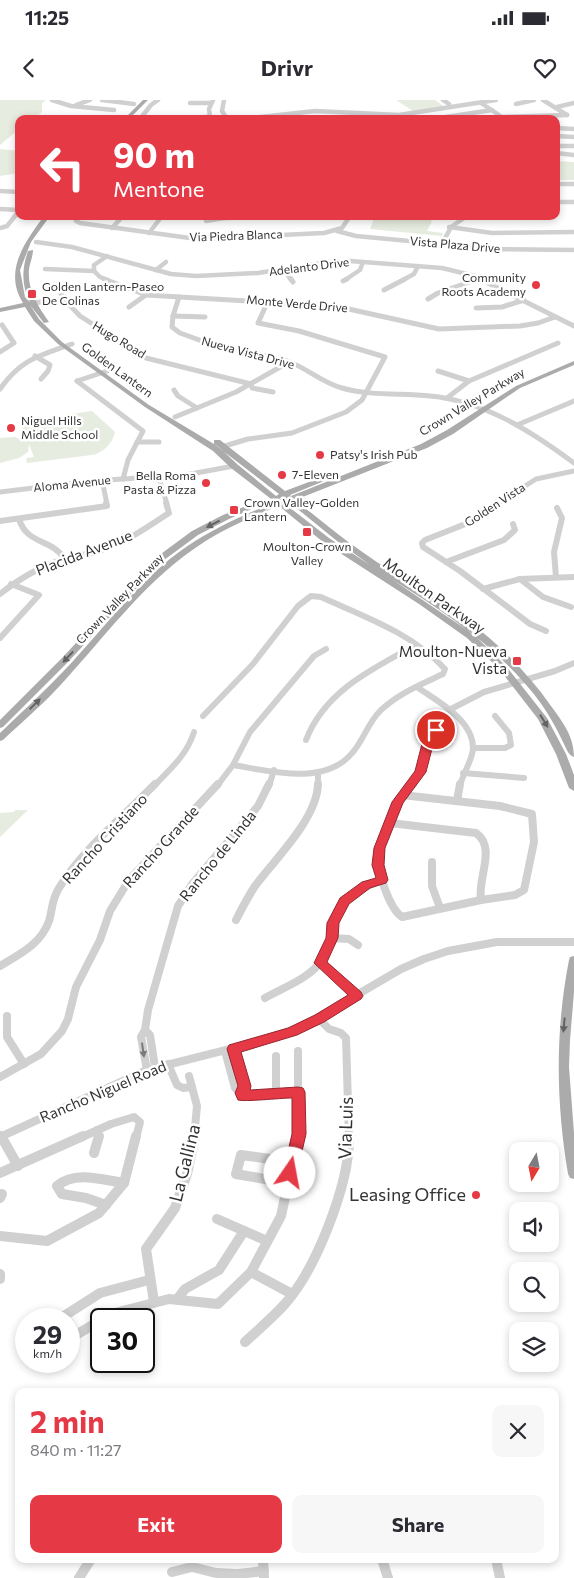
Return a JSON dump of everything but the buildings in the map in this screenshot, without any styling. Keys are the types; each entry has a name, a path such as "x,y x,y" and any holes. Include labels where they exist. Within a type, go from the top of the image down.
{"main road":[{"path":"130,115 146,100"},
{"path":"124,115 137,102"},
{"name":"Golden Lantern","path":"44,220 22,255 17,276 36,320 147,406 182,429 222,449 234,466 277,501"},
{"name":"Golden Lantern","path":"28,303 25,274 27,260 36,242 51,220"},
{"path":"22,255 30,245 36,242 32,241 37,234 36,230"},
{"path":"0,308 28,303"},
{"name":"Crown Valley Parkway","path":"479,408 511,384 574,357"},
{"name":"Crown Valley Parkway","path":"0,725 65,660 147,571 169,551 210,525 288,497 415,443 518,387 574,363"},
{"name":"Golden Lantern","path":"104,372 175,417 261,476 288,497"},
{"path":"147,406 152,406 167,417 175,417 174,420 182,426 182,429"},
{"path":"222,449 234,461 234,466 243,467 256,477 261,476"},
{"name":"Moulton Parkway","path":"288,497 359,554 465,623 495,647 524,679 554,718 574,754"},
{"name":"Crown Valley Parkway","path":"0,738 61,680 150,581 175,558 228,525 277,501"},
{"name":"Moulton Parkway","path":"277,501 343,552 422,602 470,636 492,657 530,700 553,736 574,788"},
{"path":"574,960 565,1008 562,1055 564,1098 574,1173"}],"street":[{"path":"52,100 71,106 114,110"},
{"path":"71,106 90,100"},
{"path":"102,100 137,102"},
{"path":"143,115 158,100"},
{"path":"224,100 222,109 225,115"},
{"path":"443,100 453,108"},
{"path":"449,104 472,100"},
{"path":"399,115 481,104 496,100"},
{"path":"534,100 516,104 530,115 567,115 543,100"},
{"path":"563,100 568,104"},
{"path":"190,103 212,101"},
{"path":"209,115 208,109 212,101"},
{"path":"557,107 574,103"},
{"path":"481,104 499,115"},
{"path":"459,115 492,110"},
{"path":"298,112 301,115"},
{"path":"279,115 298,112 330,112 357,115"},
{"path":"560,128 574,129"},
{"path":"560,136 574,137"},
{"path":"560,146 574,146"},
{"path":"560,153 574,155"},
{"path":"560,184 574,184"},
{"path":"0,191 15,192"},
{"path":"570,208 572,202"},
{"path":"0,209 15,211"},
{"path":"3,228 15,215"},
{"name":"Via Piedra Blanca","path":"82,220 112,228 197,239 337,231"},
{"path":"112,228 119,220"},
{"path":"149,233 159,220"},
{"path":"206,221 212,220"},
{"path":"337,231 345,225 348,220"},
{"path":"442,244 449,227 459,220"},
{"path":"449,227 492,233 574,232"},
{"name":"Vista Plaza Drive","path":"337,231 356,236 494,249 574,250"},
{"name":"Adelanto Drive","path":"36,242 67,246 178,275 196,276 284,270 329,262 363,262 452,269 480,278 574,326"},
{"path":"44,268 94,271 94,265 107,256"},
{"path":"156,270 166,262"},
{"path":"343,281 360,270 363,262"},
{"path":"384,290 414,274 418,266"},
{"path":"284,270 294,282"},
{"name":"Monte Verde Drive","path":"94,271 100,277 146,295 335,306 439,328 520,326 538,323 555,317"},
{"path":"428,299 438,292 480,278"},
{"name":"Hugo Road","path":"59,290 64,299 80,316 146,358 251,384 252,388 274,392"},
{"path":"129,307 146,295"},
{"path":"179,297 173,316 205,317"},
{"path":"28,303 64,299"},
{"path":"476,308 502,307 524,300"},
{"path":"222,449 248,439 292,433 336,417 356,406 385,357 299,331 258,323 268,301"},
{"name":"Nueva Vista Drive","path":"173,316 172,327 190,338 289,362 304,368 317,378 342,388 366,392 447,398 479,408 517,425 543,440 574,463"},
{"path":"0,352 14,343 2,325"},
{"path":"447,398 469,381 558,344"},
{"path":"0,384 26,361 68,345"},
{"path":"35,356 51,365 51,369 41,379"},
{"path":"175,417 236,392 289,362"},
{"path":"438,371 469,381"},
{"path":"104,372 77,381 143,431 132,455 124,465 123,479"},
{"path":"0,375 8,378"},
{"path":"0,389 8,378"},
{"path":"174,390 178,396 197,408"},
{"path":"517,425 574,401"},
{"path":"137,442 159,442"},
{"name":"Aloma Avenue","path":"0,492 102,480 159,478 211,472 234,466"},
{"name":"Golden Vista","path":"446,562 423,547 423,541 468,523 536,479 574,471"},
{"name":"Placida Avenue","path":"0,594 11,584 65,559 103,549 139,532 169,513 159,478"},
{"path":"0,521 107,506 102,480"},
{"path":"556,577 554,552 562,518 557,508"},
{"path":"19,519 23,531 29,536 55,546 65,559"},
{"path":"446,562 504,540 515,530 513,524"},
{"path":"446,562 530,624 546,631"},
{"path":"483,590 520,579 574,577"},
{"path":"520,579 535,594 550,602 571,607"},
{"path":"0,638 39,595 11,584"},
{"path":"203,716 253,664 298,606 306,598 313,595 375,622 416,644 443,667 445,672 404,694 381,710 366,730 353,754 338,766 318,772 290,773 233,765"},
{"path":"306,740 309,728 342,689 416,644"},
{"name":"Rancho Grande","path":"0,1077 24,1064 52,1044 62,1031 68,1019 76,987 100,940 118,894 212,792 233,765 250,732 314,656 326,649"},
{"path":"449,710 484,692 555,671 574,663"},
{"path":"417,687 449,710 466,725 470,733 473,748 463,773 457,801"},
{"path":"473,748 505,748 512,745 512,740 506,727 496,716"},
{"path":"401,795 500,806 532,814 534,829 531,867 524,890 520,894 481,900 402,917 396,913 387,898 378,857 401,795 418,778 428,740 436,730"},
{"name":"Rancho Cristiano","path":"0,966 34,945 45,931 50,918 51,904 59,888 86,854 183,756 190,746 194,732"},
{"name":"Rancho de Linda","path":"151,1069 141,1037 145,1030 148,1010 178,906 193,883 258,806 266,793 274,770"},
{"path":"236,920 244,900 288,845 315,799 319,786 318,772"},
{"path":"463,773 524,778"},
{"path":"390,823 476,833 483,837 486,842 479,885 481,900"},
{"path":"432,862 431,886 440,908"},
{"path":"265,998 307,974 320,963 332,938 333,923 344,901 366,885 382,880"},
{"path":"332,938 348,939 358,945"},
{"name":"Rancho Niguel Road","path":"0,1136 151,1069 292,1032 319,1019 403,968 454,949 502,941 541,940 574,942"},
{"path":"320,963 357,996"},
{"path":"7,1016 6,1037 24,1064"},
{"name":"Via Luis","path":"245,1342 285,1304 310,1266 329,1228 349,1151 346,1038 341,1033 329,1029 319,1019"},
{"path":"229,1050 235,1088 243,1095 298,1092"},
{"path":"132,1308 178,1298 218,1304 251,1272 281,1216 299,1134 298,1052"},
{"path":"276,1056 276,1092"},
{"path":"168,1064 177,1086 183,1088 192,1087"},
{"name":"La Gallina","path":"154,1302 149,1280 146,1250 176,1206 195,1136 197,1109 189,1076"},
{"path":"0,1173 97,1130 130,1118 138,1119 141,1126 124,1183 99,1213 47,1241 42,1242 0,1236"},
{"path":"94,1153 99,1135 97,1130"},
{"path":"0,1136 18,1166"},
{"path":"288,1184 236,1174 241,1155 292,1162"},
{"path":"106,1205 86,1198 62,1194 58,1192 57,1186 59,1183 77,1177 124,1183"},
{"path":"217,1219 267,1241"},
{"path":"178,1298 184,1289 219,1270 244,1231"},
{"path":"251,1272 292,1294"},
{"path":"77,1308 100,1293 149,1280"},
{"path":"79,1578 88,1563"},
{"path":"383,1563 388,1578"},
{"path":"497,1563 500,1578"},
{"path":"172,1572 192,1567 216,1573 264,1574"}],"shaded area":[{"path":"0,100 46,100 42,103 42,112 38,115 15,115 15,132 0,145"},
{"path":"396,100 435,100 446,108 413,111"},
{"path":"0,149 15,151 15,174 0,176"},
{"path":"560,161 574,162 574,180 560,180"},
{"path":"374,220 430,220 432,221 427,231 443,233 442,236 370,229"},
{"path":"92,411 115,432 110,444 104,450 92,455 27,463 26,458 34,457 29,444 28,452 19,458 0,463 0,438 15,437 26,442 22,433 25,433 20,423"},
{"path":"28,810 0,837 0,813"}],"place":[{"name":"Community Roots Academy","path":"536,285"},
{"name":"Golden Lantern-Paseo De Colinas","path":"32,294"},
{"name":"Niguel Hills Middle School","path":"11,428"},
{"name":"Patsy's Irish Pub","path":"320,455"},
{"name":"7-Eleven","path":"282,475"},
{"name":"Bella Roma Pasta & Pizza","path":"206,483"},
{"name":"Crown Valley-Golden Lantern","path":"234,510"},
{"name":"Moulton-Crown Valley","path":"307,532"},
{"name":"Moulton-Nueva Vista","path":"517,661"},
{"name":"Leasing Office","path":"476,1195"}],"route":[{"path":"290,1173 299,1134 298,1092 260,1093 243,1096 244,1086 233,1049 292,1032 319,1019 357,996 320,963 332,938 333,923 344,901 366,885 382,880 378,865 380,848 395,812 397,802 401,795 418,778 428,740 436,730"}]}
